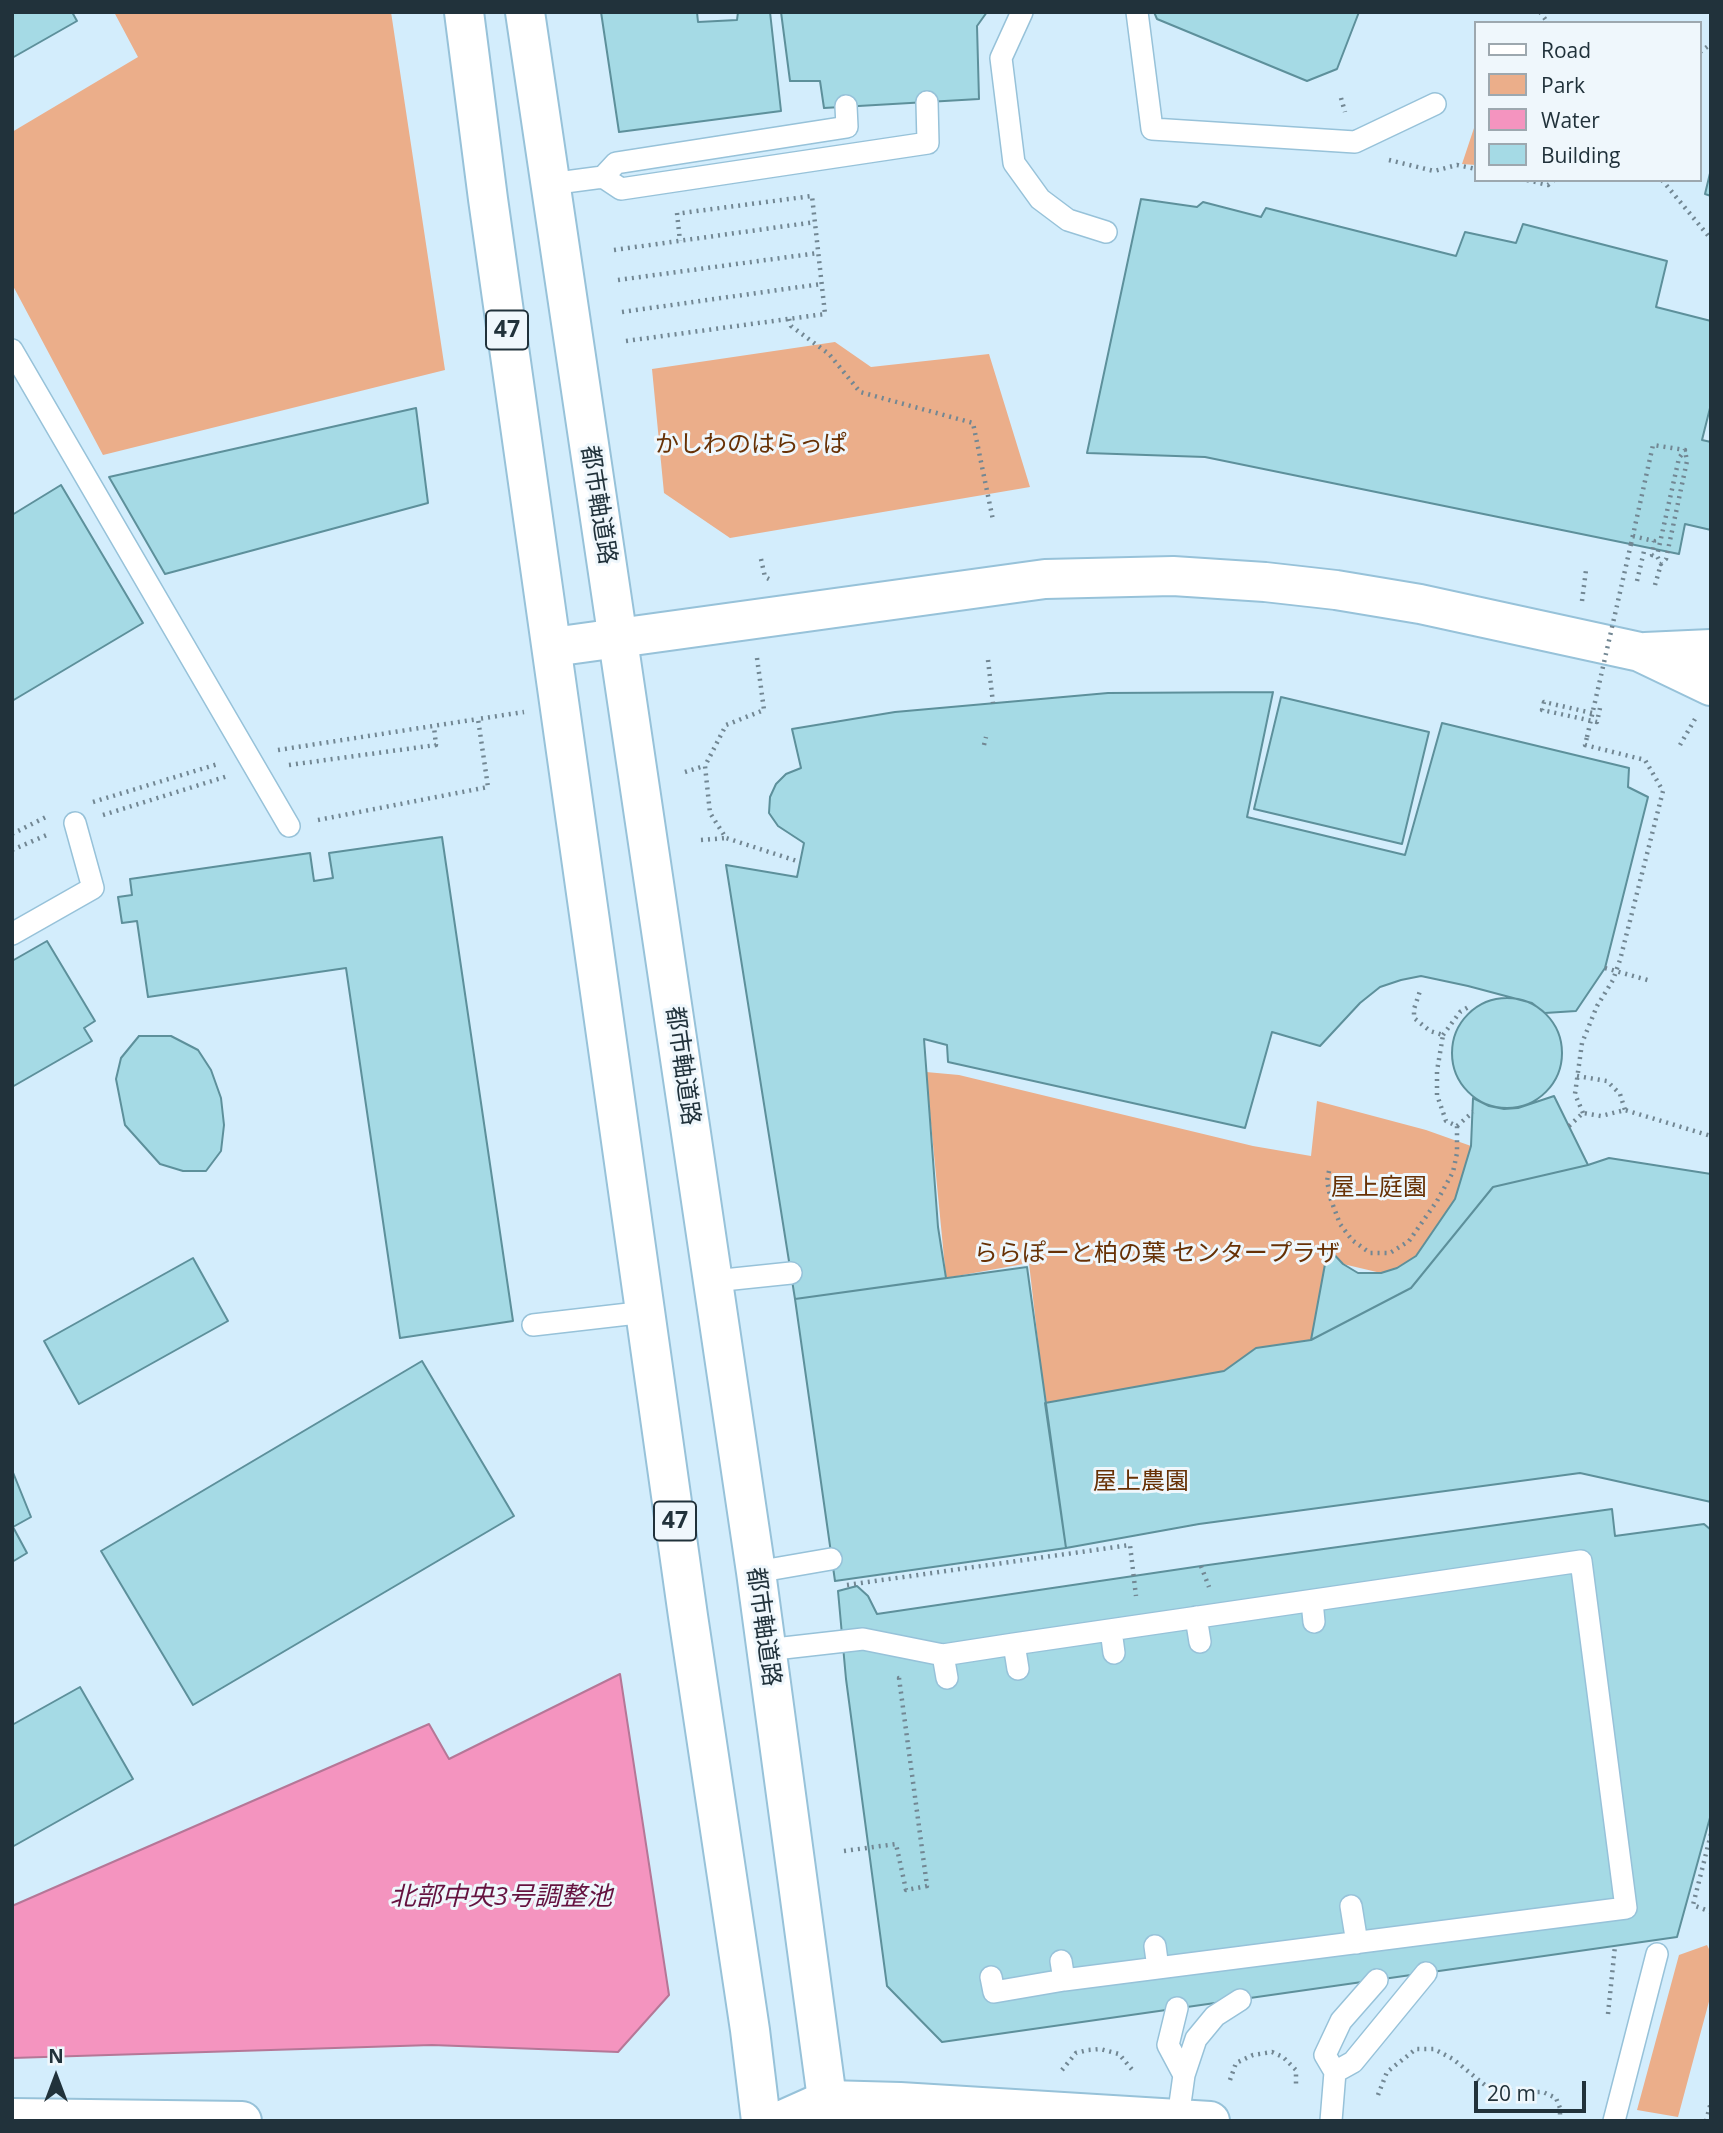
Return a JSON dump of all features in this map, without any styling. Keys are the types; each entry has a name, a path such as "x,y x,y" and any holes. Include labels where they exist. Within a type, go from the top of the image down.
{"main road":[{"name":"47","path":"464,12 488,199 761,2121"},
{"name":"都市軸道路","path":"525,12 714,1281 829,2110"},
{"path":"553,647 1045,579 1172,576 1265,582 1348,592 1420,604 1640,652 1711,649"},
{"path":"1640,652 1704,699"},
{"path":"779,2121 829,2110 914,2102 1194,2120"},
{"path":"12,2118 242,2121"}],"lane":[{"path":"1022,12 1001,58 1014,163 1040,199 1068,220 1106,232"},
{"path":"1137,12 1152,129 1354,142 1435,104"},
{"path":"603,177 621,189 928,142 927,102"},
{"path":"550,184 603,177 616,163 847,127 846,106"},
{"path":"680,152 683,179"},
{"path":"12,350 289,826"},
{"path":"12,934 93,888 75,823"},
{"path":"714,1281 791,1273"},
{"path":"533,1325 646,1312"},
{"path":"756,1572 831,1559"},
{"path":"766,1650 863,1639 943,1655 1196,1617 1313,1611 1581,1561 1626,1909 1357,1943 1243,1948 1158,1968 1063,1971 994,1992 991,1977"},
{"path":"1196,1617 1199,1642"},
{"path":"1111,1630 1114,1653"},
{"path":"1014,1644 1018,1669"},
{"path":"943,1655 947,1678"},
{"path":"1352,1906 1357,1943"},
{"path":"1155,1946 1158,1968"},
{"path":"1614,2121 1657,1954"},
{"path":"1335,2071 1353,2062 1426,1973"},
{"path":"1331,2121 1335,2071 1325,2055 1341,2021 1377,1980"},
{"path":"1184,2075 1196,2039 1215,2016 1240,2000"},
{"path":"1177,2008 1168,2045 1184,2075 1194,2120"}],"path":[{"path":"1535,182 1548,185 1552,182"},
{"path":"1664,182 1711,239"},
{"path":"626,341 825,314 812,196 667,214"},
{"path":"677,213 680,241"},
{"path":"614,250 815,222"},
{"path":"618,280 818,253"},
{"path":"622,312 821,284"},
{"path":"789,319 791,326 829,354 860,392 973,423 993,520"},
{"path":"1583,1113 1575,1094 1582,1043 1620,960 1662,791 1645,760 1585,745 1653,445 1685,450"},
{"path":"1655,555 1679,458 1685,450"},
{"path":"1655,585 1661,564 1666,559 1688,461 1685,450"},
{"path":"1633,536 1654,541 1655,555 1661,564"},
{"path":"1637,581 1644,550 1655,555"},
{"path":"726,838 709,813 705,766 726,725 764,710 757,658"},
{"path":"988,660 993,704"},
{"path":"1588,675 1601,678"},
{"path":"1680,745 1704,699"},
{"path":"1592,713 1544,702 1542,710 1597,722 1600,708"},
{"path":"433,727 524,712"},
{"path":"289,826 488,787 478,719"},
{"path":"985,745 986,737"},
{"path":"685,772 705,766"},
{"path":"701,840 726,838 800,862"},
{"path":"1605,968 1651,981"},
{"path":"1420,991 1414,1018 1430,1031 1443,1035"},
{"path":"1457,1126 1446,1121 1437,1095 1437,1071 1443,1035 1460,1012 1470,1006"},
{"path":"1577,1076 1607,1081 1620,1094 1625,1110"},
{"path":"1583,1113 1601,1116 1625,1110 1711,1136"},
{"path":"1329,1171 1327,1181 1340,1224 1352,1240 1370,1253 1390,1253 1409,1241 1437,1201 1453,1172 1457,1153 1457,1126 1473,1112"},
{"path":"1569,1126 1583,1113"},
{"path":"845,1585 1130,1545 1140,1626"},
{"path":"1201,1566 1212,1594"},
{"path":"844,1851 896,1843 906,1890 927,1886 899,1678 912,1676"},
{"path":"1711,1835 1693,1905 1711,1912"},
{"path":"1062,2070 1076,2053 1100,2049 1119,2054 1135,2072"},
{"path":"1378,2095 1387,2071 1416,2049 1434,2049 1453,2059 1486,2086 1520,2092 1543,2092 1556,2098 1560,2108 1560,2121"},
{"path":"1230,2080 1236,2063 1253,2055 1272,2052 1283,2057 1296,2070 1296,2085"},
{"path":"1706,2121 1711,2102"}],"green space":[{"path":"114,12 391,12 445,370 103,455 12,284 12,132 138,57"},
{"path":"1474,128 1474,165 1462,164"},
{"name":"かしわのはらっぱ","path":"835,342 871,367 989,354 1030,487 730,538 664,493 652,369"},
{"name":"ららぽーと柏の葉 センタープラザ","path":"926,1072 959,1075 1253,1146 1311,1156 1317,1101 1426,1130 1471,1146 1455,1199 1416,1256 1397,1268 1381,1273 1343,1264 1328,1248 1311,1340 1224,1371 1045,1403 1029,1263 946,1278"},
{"path":"1707,1945 1711,1953 1711,1994 1678,2117 1637,2110 1679,1955"}],"water":[{"name":"北部中央3号調整池","path":"620,1674 669,1995 618,2052 432,2045 12,2058 12,1906 429,1724 449,1759"}],"building":[{"path":"12,12 72,12 77,21 12,58"},
{"path":"601,12 697,12 698,22 737,20 738,12 770,12 781,111 619,132"},
{"path":"781,12 987,12 977,26 979,99 824,108 820,81 790,81"},
{"path":"1154,12 1359,12 1337,69 1307,81 1157,19"},
{"path":"1711,169 1711,196 1705,194"},
{"path":"1141,199 1197,207 1203,202 1261,217 1266,208 1456,256 1465,232 1516,243 1523,224 1667,261 1656,307 1711,321 1711,404 1702,440 1711,442 1711,530 1685,524 1679,554 1205,457 1087,453"},
{"path":"416,408 428,503 165,574 109,477"},
{"path":"61,485 143,623 12,701 12,515"},
{"path":"1273,692 1247,817 1405,855 1442,723 1629,768 1628,787 1648,797 1605,968 1576,1011 1545,1013 1532,1003 1421,976 1380,987 1360,1003 1320,1046 1272,1032 1245,1128 948,1062 947,1045 924,1039 938,1227 946,1278 795,1299 726,865 797,877 804,843 778,826 769,813 770,797 776,784 786,774 801,768 792,729 895,712 1108,693"},
{"path":"1281,697 1429,732 1402,844 1254,809"},
{"path":"442,837 513,1321 400,1338 346,968 148,997 137,921 122,923 118,897 132,895 130,879 310,853 314,881 333,878 329,853"},
{"path":"47,941 95,1021 84,1028 92,1041 12,1087 12,961"},
{"path":"1507,998 1528,1002 1546,1014 1558,1032 1562,1053 1558,1074 1546,1092 1528,1104 1507,1108 1486,1104 1468,1092 1456,1074 1452,1053 1456,1032 1468,1014 1486,1002"},
{"path":"139,1036 171,1036 198,1050 211,1070 221,1098 224,1125 221,1151 206,1171 183,1171 160,1164 125,1125 116,1079 121,1058"},
{"path":"1554,1096 1588,1165 1493,1187 1411,1288 1311,1340 1328,1248 1343,1264 1358,1273 1381,1273 1397,1268 1416,1256 1455,1199 1471,1146 1473,1098 1489,1106 1504,1109 1518,1108"},
{"path":"1609,1158 1711,1174 1711,1502 1580,1473 1199,1524 1066,1548 1045,1403 1224,1371 1256,1348 1311,1340 1411,1288 1493,1187"},
{"path":"193,1258 228,1321 79,1404 44,1341"},
{"path":"1027,1267 1066,1548 835,1581 795,1299"},
{"path":"422,1361 514,1516 193,1705 101,1551"},
{"path":"12,1470 31,1517 13,1527 27,1553 12,1562"},
{"path":"1612,1509 1615,1536 1704,1524 1711,1530 1711,1814 1677,1937 942,2042 887,1986 846,1679 838,1591 857,1586 868,1596 877,1614"},
{"path":"80,1687 133,1779 12,1847 12,1725"}],"park label":[{"name":"屋上庭園","path":"1379,1188"},
{"name":"屋上農園","path":"1141,1482"}]}
